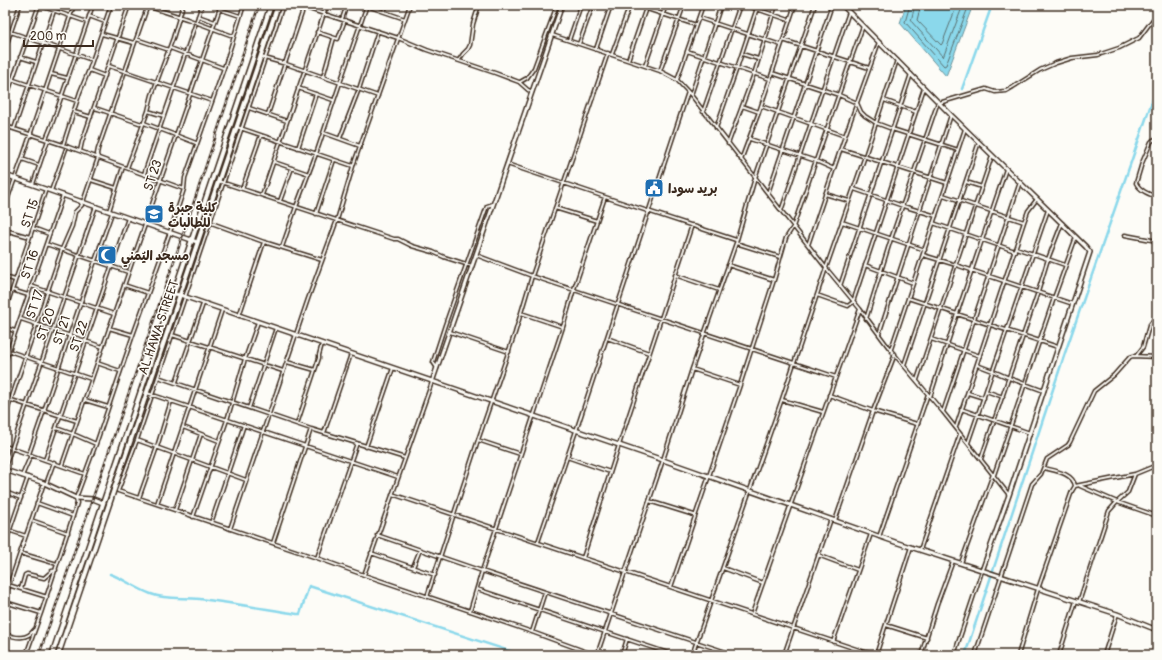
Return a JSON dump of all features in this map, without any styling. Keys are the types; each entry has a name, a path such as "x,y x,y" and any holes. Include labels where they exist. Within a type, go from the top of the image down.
{"highway":[{"name":"AL HAWA STREET","path":"52,655 272,5"},
{"name":"AL HAWA STREET","path":"58,655 116,491 146,393 278,5"}],"street":[{"path":"5,49 20,5"},
{"path":"5,101 38,5 87,22"},
{"path":"14,129 56,5"},
{"path":"5,206 31,134 74,5"},
{"path":"32,185 93,5"},
{"path":"63,145 111,5"},
{"path":"117,5 128,9"},
{"path":"80,151 129,5"},
{"path":"144,5 180,16 233,36"},
{"path":"127,169 183,5"},
{"path":"144,174 202,5"},
{"name":"ST 23","path":"62,466 221,5"},
{"path":"26,655 68,533 77,503 76,498 84,474 96,444 120,371 170,232 184,189 185,178 224,68 244,5"},
{"path":"283,5 137,440 116,491 317,558 596,655 626,572 692,369 736,241 755,178 815,5"},
{"path":"296,5 378,31 427,50 520,82 532,92"},
{"path":"262,195 327,5"},
{"path":"342,19 347,5"},
{"path":"384,12 386,5"},
{"path":"230,529 337,220 353,166 410,5"},
{"path":"458,60 470,45 473,24 479,5"},
{"path":"520,82 527,78 534,68 557,5"},
{"path":"364,575 450,332 562,5"},
{"path":"569,40 581,5"},
{"path":"579,44 593,5"},
{"path":"596,49 611,5"},
{"path":"612,54 630,5"},
{"path":"635,5 696,25"},
{"path":"628,60 647,5"},
{"path":"645,66 666,5"},
{"path":"660,71 684,5"},
{"path":"677,80 703,5"},
{"path":"690,95 722,5"},
{"path":"703,112 740,5"},
{"path":"745,5 790,20"},
{"path":"716,128 758,5"},
{"path":"728,144 754,74 776,5"},
{"path":"742,160 795,5"},
{"path":"768,193 832,5"},
{"path":"842,5 1090,252 954,655"},
{"name":"ST 17","path":"5,417 62,249 72,226 75,212 82,205 81,202 91,180 98,158 98,149 148,6"},
{"path":"282,247 324,133 367,6 405,19"},
{"path":"268,114 304,8"},
{"path":"220,9 240,16"},
{"path":"781,211 849,12"},
{"path":"939,103 986,89 995,92 1013,88 1040,70 1056,63 1072,58 1098,55 1119,48 1139,38 1157,14"},
{"path":"89,16 105,22"},
{"path":"198,16 215,22"},
{"path":"699,18 781,46"},
{"path":"317,32 338,39 345,20"},
{"path":"670,587 740,385 786,238 794,227 838,95 863,26"},
{"path":"5,30 92,60"},
{"path":"340,138 359,89 378,31"},
{"path":"102,34 134,43"},
{"path":"552,35 660,71 677,80 742,160 879,335 956,427 1009,495"},
{"path":"322,77 334,38"},
{"path":"136,39 224,68"},
{"path":"783,40 870,68"},
{"path":"808,245 879,42"},
{"path":"687,51 770,79"},
{"path":"427,597 532,276 608,53"},
{"path":"742,54 758,59"},
{"path":"260,56 378,96"},
{"path":"20,57 36,62"},
{"path":"692,655 782,400 816,295 850,201 897,60"},
{"path":"109,66 212,101"},
{"path":"89,70 105,76"},
{"path":"772,73 838,95 857,103 861,112 876,123 958,150"},
{"path":"51,74 68,78"},
{"path":"840,286 911,74"},
{"path":"5,77 77,101"},
{"path":"298,88 334,100"},
{"path":"816,295 848,306 853,302 924,88"},
{"path":"538,542 568,457 688,92"},
{"path":"298,148 316,94"},
{"path":"884,100 916,112"},
{"path":"866,318 891,239 939,103"},
{"path":"742,106 759,112"},
{"path":"761,106 845,136"},
{"path":"94,108 159,129 197,144"},
{"path":"249,108 288,121"},
{"path":"148,111 164,116"},
{"path":"74,112 91,117"},
{"path":"879,335 951,115"},
{"path":"5,126 67,146 184,189"},
{"path":"236,127 353,166"},
{"path":"891,350 965,128"},
{"path":"324,133 360,146"},
{"path":"242,189 261,135"},
{"path":"750,139 800,155 834,170"},
{"path":"1157,139 1150,142 1136,183 1138,187 1145,192 1157,197"},
{"path":"904,365 979,142"},
{"path":"51,191 67,146"},
{"path":"841,149 947,183"},
{"path":"917,381 992,156"},
{"path":"22,159 39,165"},
{"path":"316,214 334,160"},
{"path":"274,162 309,174"},
{"path":"507,164 692,225 781,257"},
{"name":"ST 21","path":"22,476 100,246 116,188 124,168"},
{"path":"280,202 292,168"},
{"path":"930,397 1006,169"},
{"path":"5,175 197,242"},
{"path":"91,180 116,188"},
{"path":"218,181 316,214 398,239 412,246 472,266"},
{"path":"966,182 982,187"},
{"path":"943,412 1020,182"},
{"name":"ST 15","path":"5,311 46,189"},
{"path":"854,189 936,216"},
{"path":"825,194 850,201"},
{"name":"ST 16","path":"5,361 63,195"},
{"path":"943,195 1024,222"},
{"path":"470,611 520,454 564,327 574,289 605,197"},
{"path":"956,427 1024,222 1028,211 1037,199"},
{"path":"437,368 434,364 435,357 487,206 493,204"},
{"name":"ST 20","path":"5,469 96,206"},
{"path":"555,208 597,221"},
{"path":"968,443 1048,210"},
{"name":"ST 22","path":"45,460 128,218"},
{"path":"205,221 264,242 322,260"},
{"path":"842,222 924,250"},
{"path":"933,223 999,246 1032,254 1065,265"},
{"path":"981,459 995,421 1048,259 1062,223"},
{"path":"583,558 692,225"},
{"path":"33,228 49,234"},
{"path":"5,230 30,237"},
{"path":"1124,235 1157,241"},
{"path":"961,564 1011,426 1065,265 1076,237"},
{"path":"239,316 264,242"},
{"path":"46,244 128,272"},
{"path":"100,246 116,252"},
{"path":"476,255 532,276 836,377"},
{"path":"923,255 1073,304"},
{"path":"728,265 774,280"},
{"path":"865,266 913,283"},
{"path":"675,275 719,290"},
{"path":"5,277 15,280"},
{"path":"124,285 148,292"},
{"path":"31,286 114,314"},
{"path":"12,290 28,295"},
{"path":"174,294 663,460 871,534 1117,614 1157,630"},
{"path":"908,298 1058,347"},
{"path":"176,382 203,304"},
{"path":"752,614 860,309"},
{"path":"157,504 222,310"},
{"path":"521,313 564,327"},
{"path":"1136,356 1143,347 1149,326 1157,315"},
{"path":"20,318 103,347"},
{"path":"193,516 258,322"},
{"path":"5,328 16,332"},
{"path":"109,328 133,335"},
{"path":"249,408 276,328"},
{"path":"450,332 508,352"},
{"path":"172,335 284,371"},
{"path":"607,338 649,353"},
{"path":"931,339 980,356"},
{"path":"297,424 320,358 319,355 322,344"},
{"path":"9,351 92,379"},
{"path":"324,433 351,354"},
{"path":"835,521 873,411 895,354"},
{"path":"975,655 1032,484 1044,468 1048,459 1070,442 1094,391 1114,375 1130,357 1157,357"},
{"path":"287,362 315,370"},
{"path":"97,363 120,371"},
{"path":"977,365 1044,390"},
{"path":"366,447 393,368"},
{"path":"692,369 740,385"},
{"path":"158,377 366,447 405,458"},
{"path":"986,391 1003,397"},
{"path":"146,393 398,477"},
{"path":"968,393 984,398"},
{"path":"879,536 928,394"},
{"path":"829,395 873,411 917,424"},
{"path":"5,398 77,421"},
{"path":"85,400 108,407"},
{"path":"782,400 823,412"},
{"path":"139,498 171,401"},
{"path":"961,409 1030,433"},
{"path":"211,523 244,425"},
{"path":"183,427 219,441"},
{"path":"56,428 96,444"},
{"path":"273,544 311,428"},
{"path":"175,510 201,434"},
{"path":"920,550 960,434"},
{"path":"137,440 246,480"},
{"path":"478,440 520,454"},
{"path":"317,558 357,444"},
{"path":"5,446 54,462 84,474"},
{"path":"568,457 610,472"},
{"path":"5,598 37,503 54,462"},
{"path":"1075,486 1135,474 1157,466"},
{"path":"1044,468 1063,473 1072,480 1075,486"},
{"path":"5,469 45,483 76,498 93,499 103,502"},
{"path":"1059,655 1109,511 1128,492 1135,474"},
{"path":"5,544 28,478"},
{"path":"1018,655 1038,589 1075,486"},
{"path":"1079,486 1117,502 1157,516"},
{"path":"5,492 21,498"},
{"path":"392,494 875,655 911,547"},
{"path":"649,501 694,516"},
{"path":"37,503 73,516"},
{"path":"784,655 831,519"},
{"path":"31,520 68,533"},
{"path":"5,529 26,536"},
{"path":"833,642 871,534"},
{"path":"378,535 735,655"},
{"path":"413,567 420,550"},
{"path":"20,553 58,564"},
{"path":"371,553 435,575"},
{"path":"818,555 858,570"},
{"path":"921,655 953,561"},
{"path":"723,568 763,583"},
{"path":"21,589 27,574 44,578 52,571 56,570"},
{"path":"5,584 47,597"},
{"path":"477,589 674,655"},
{"path":"532,632 545,592"},
{"path":"5,602 41,613"},
{"path":"1104,655 1117,614"},
{"path":"886,625 927,638"},
{"path":"5,634 23,637 29,636 36,628"},
{"path":"622,655 627,639"}],"water":[{"path":"906,5 973,5 946,76 900,23"}],"waterway":[{"path":"962,89 992,5"},
{"path":"965,655 1065,353 1157,87"},
{"path":"110,574 157,596 200,599 297,614 300,614 309,586 522,655"}],"railway":[{"path":"39,655 187,223 259,5"}],"place":[{"name":"بريد سودا","path":"654,188"},
{"name":"كلية جبرة للطالبات","path":"154,214"},
{"name":"مسجد اليُمني","path":"107,255"}]}
